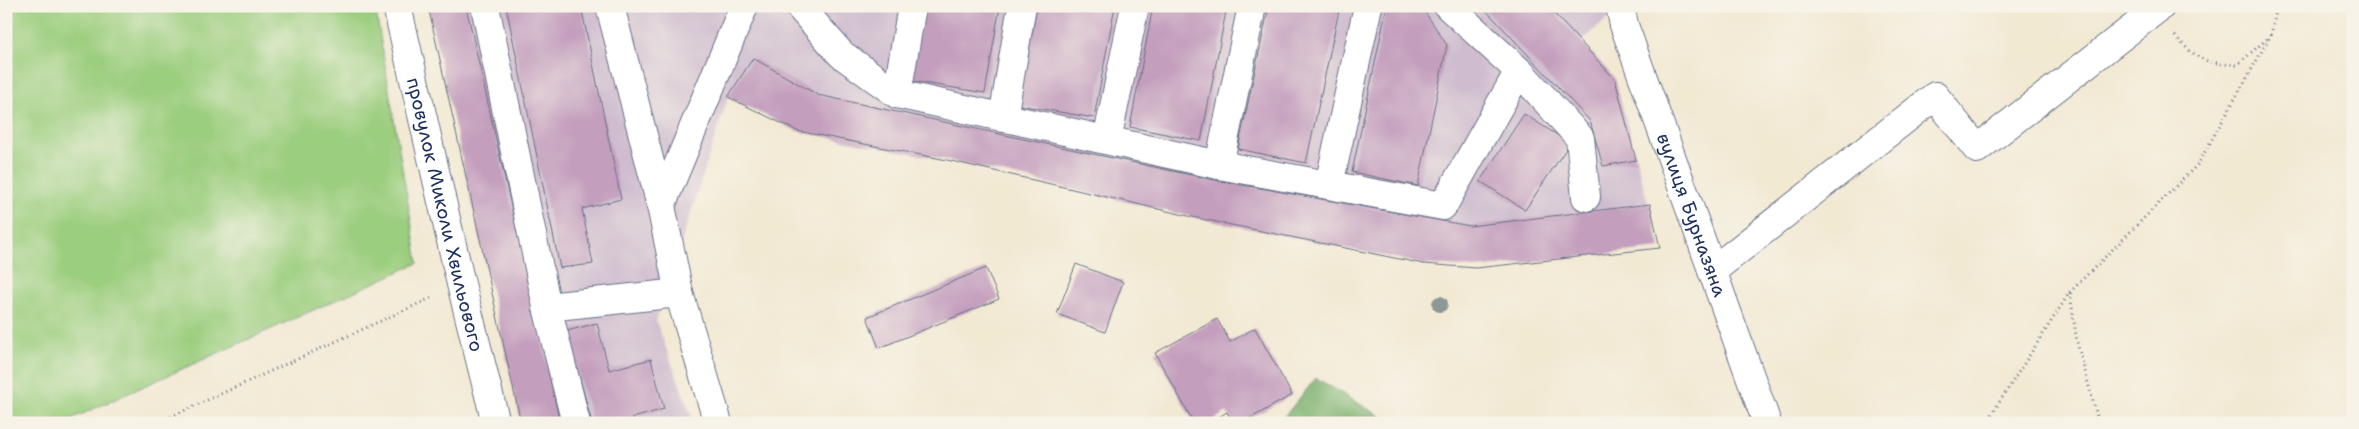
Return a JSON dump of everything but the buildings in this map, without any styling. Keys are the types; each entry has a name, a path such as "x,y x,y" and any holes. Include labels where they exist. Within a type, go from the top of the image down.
{"street":[{"name":"провулок Миколи Хвильового","path":"397,6 461,284 496,423"},
{"path":"485,6 547,308 576,423"},
{"path":"610,6 661,206 679,292 718,423"},
{"path":"661,206 744,6"},
{"path":"799,6 841,54 897,94 1218,165 1443,206 1519,71"},
{"path":"897,94 912,6"},
{"path":"1003,118 1022,6"},
{"path":"1107,140 1135,6"},
{"path":"1218,165 1252,6"},
{"path":"1329,185 1368,6"},
{"path":"1448,6 1519,71 1580,138 1586,197"},
{"name":"вулиця Бурназяна","path":"1620,6 1624,25 1767,423"},
{"path":"1712,271 1935,96 1977,149 2157,10"},
{"path":"547,308 679,292"}],"path":[{"path":"1986,423 2070,292 2198,164 2271,36 2277,6"},
{"path":"2157,10 2192,55 2210,64 2237,65 2271,36"},
{"path":"157,423 461,284"},
{"path":"2070,292 2077,342 2098,420 2094,423"}],"shaded area":[{"path":"429,6 1622,6 1582,41 1615,79 1660,248 1476,268 1424,264 1197,218 947,160 797,131 728,97 656,321 694,423 530,423"}],"green space":[{"path":"6,6 375,6 418,263 62,423 6,423"},
{"path":"1316,378 1392,423 1279,423"}]}
